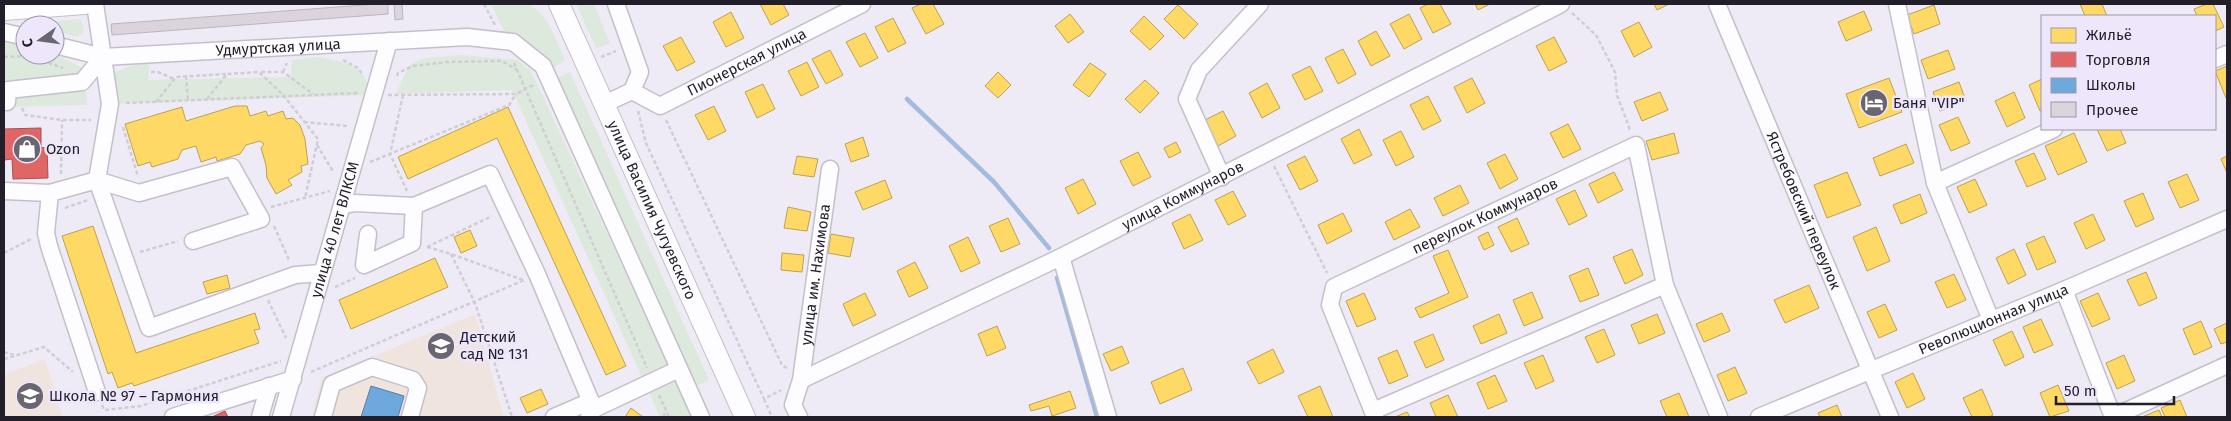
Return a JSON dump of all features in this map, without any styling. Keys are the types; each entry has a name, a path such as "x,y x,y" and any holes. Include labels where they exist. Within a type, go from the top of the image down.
{"main road":[{"path":"4,10 85,4"},
{"name":"улица Василия Чугуевского","path":"558,4 745,417"}],"street":[{"path":"95,4 103,57 114,104 97,180 149,328 295,275 321,273"},
{"path":"604,104 632,91 640,72 616,4"},
{"name":"Пионерская улица","path":"660,106 862,4"},
{"path":"1222,177 1187,99 1199,70 1260,4"},
{"name":"Ястребовский переулок","path":"1717,4 1872,370 1890,417"},
{"path":"1897,4 1935,183 1991,320"},
{"name":"улица Коммунаров","path":"801,380 1061,257 1566,7"},
{"name":"Удмуртская улица","path":"65,48 103,57 467,37 513,42 543,66 679,369"},
{"name":"улица 40 лет ВЛКСМ","path":"281,417 290,370 342,205 389,41"},
{"path":"7,102 8,90 82,82 103,57"},
{"path":"632,91 660,106"},
{"path":"1935,183 2052,130"},
{"path":"1636,146 1665,285 1719,417"},
{"name":"переулок Коммунаров","path":"1334,287 1636,146"},
{"path":"4,191 56,188 97,180 139,193 232,167 261,219 193,241"},
{"name":"улица им. Нахимова","path":"799,417 793,405 801,380 830,169"},
{"path":"342,205 355,203 414,206 490,174 507,209 531,278 591,409"},
{"path":"56,188 46,233 97,392"},
{"path":"368,234 364,265 419,245 414,206"},
{"name":"Революционная улица","path":"1759,417 2064,290 2227,219"},
{"path":"1061,257 1108,417"},
{"path":"1334,287 1330,306 1374,414 1665,285"},
{"path":"2064,290 2113,417 2227,365"},
{"path":"323,417 332,384 372,367 413,380 418,388 410,417"},
{"path":"554,417 591,409 679,369 701,417"},
{"path":"173,417 268,386 290,370"},
{"path":"260,417 268,386"}],"path":[{"path":"1566,7 1596,35 1615,72 1617,95 1636,146"},
{"path":"4,56 28,56 87,76"},
{"path":"338,57 358,68 362,75"},
{"path":"283,72 290,58"},
{"path":"156,102 176,77 259,72 283,72 314,95"},
{"path":"259,72 284,96 318,139 305,198"},
{"path":"208,100 227,74"},
{"path":"186,76 188,100"},
{"path":"368,162 509,105 516,94 526,88 669,417"},
{"path":"632,91 646,143 772,417"},
{"path":"7,102 18,100 25,115 62,120 97,120 114,104 363,93"},
{"path":"391,95 516,94"},
{"path":"399,193 409,194 390,154 403,95"},
{"path":"114,104 143,192"},
{"path":"660,106 782,365 801,380 764,399"},
{"path":"56,188 62,120"},
{"path":"304,122 352,126"},
{"path":"317,145 335,175"},
{"path":"1268,154 1334,287"},
{"path":"277,206 330,191"},
{"path":"419,245 507,209"},
{"path":"274,225 295,275"},
{"path":"4,254 46,233"},
{"path":"124,257 187,238 193,241"},
{"path":"419,245 531,278"},
{"path":"451,254 475,303 512,417"},
{"path":"97,392 104,410 141,406 290,370 305,374 531,278"},
{"path":"263,288 290,344"},
{"path":"4,359 44,347 74,372"},
{"path":"4,352 15,356"},
{"path":"663,417 666,411"}],"shaded area":[{"name":"Детский сад № 131","path":"475,314 504,417 311,417 322,378"},
{"name":"Школа № 97 – Гармония","path":"45,359 63,417 4,417 4,374"}],"green space":[{"path":"491,4 528,4 535,8 541,13 551,28 565,60 551,70 526,40 504,31"},
{"path":"576,4 594,4 610,44 596,48"},
{"path":"80,19 84,26 83,33 77,37 65,33 65,20"},
{"path":"4,38 15,41 15,65 65,65 65,59 86,70 87,105 4,107"},
{"path":"461,55 518,60 531,71 693,417 660,417 512,90 396,94 409,65 424,58"},
{"path":"318,57 342,62 354,67 366,79 370,95 108,104 113,73 130,66 150,63 148,80 290,77 292,60"},
{"path":"570,72 709,380 692,388 554,79"}],"building: Жильё":[{"path":"760,4 783,4 789,15 771,25"},
{"path":"921,4 933,4 944,24 926,34 912,8"},
{"path":"1428,4 1440,4 1451,24 1433,33 1420,8"},
{"path":"1475,4 1490,4 1478,10"},
{"path":"1654,4 1669,4 1657,10"},
{"path":"2080,4 2102,4 2107,15 2085,15"},
{"path":"2207,4 2213,4 2224,27 2216,31 2216,15 2197,15 2194,9"},
{"path":"1178,5 1198,24 1184,39 1164,19"},
{"path":"1934,5 1940,24 1914,34 1907,15"},
{"path":"1864,11 1872,30 1846,41 1838,22"},
{"path":"731,12 744,38 726,47 713,22"},
{"path":"1070,14 1084,32 1068,43 1055,26"},
{"path":"1409,14 1422,39 1404,49 1390,24"},
{"path":"1144,16 1164,36 1150,50 1130,31"},
{"path":"893,18 906,43 888,52 875,27"},
{"path":"1639,22 1652,47 1634,57 1621,31"},
{"path":"1376,31 1390,56 1371,66 1358,41"},
{"path":"865,33 878,58 860,67 846,42"},
{"path":"681,37 695,62 677,71 663,46"},
{"path":"1554,37 1567,62 1549,71 1536,46"},
{"path":"1343,49 1356,74 1338,84 1325,58"},
{"path":"830,50 843,75 826,84 812,59"},
{"path":"1948,50 1955,69 1928,79 1921,60"},
{"path":"807,62 819,87 801,96 788,71"},
{"path":"1090,63 1106,74 1089,97 1073,85"},
{"path":"1310,66 1323,91 1305,100 1292,75"},
{"path":"2227,66 2226,98 2216,73 2216,71"},
{"path":"998,72 1011,85 998,98 985,86"},
{"path":"1472,78 1485,103 1467,113 1454,87"},
{"name":"Баня \"VIP\"","path":"1889,78 1902,112 1859,128 1846,94"},
{"path":"2041,79 2040,111 2029,85"},
{"path":"1145,80 1159,93 1140,113 1125,99"},
{"path":"1959,82 1966,101 1940,111 1933,92"},
{"path":"1267,83 1280,108 1262,118 1249,93"},
{"path":"763,84 775,109 757,118 745,92"},
{"path":"1660,92 1668,110 1642,121 1634,102"},
{"path":"2014,92 2025,118 2007,127 1995,101"},
{"path":"1428,96 1441,121 1423,130 1410,105"},
{"path":"235,106 247,106 250,116 266,111 268,116 283,111 286,119 293,118 300,125 305,139 308,164 301,166 302,172 288,180 292,185 276,194 267,178 266,165 261,148 264,144 260,141 246,145 240,154 217,161 216,157 201,162 196,146 182,150 178,159 152,167 150,162 138,166 125,124 182,107 186,121"},
{"path":"714,106 726,131 708,140 695,115"},
{"path":"508,107 626,366 606,375 497,138 408,179 398,157"},
{"path":"1223,111 1236,136 1218,146 1205,120"},
{"path":"1958,117 1970,143 1951,151 1939,125"},
{"path":"1568,124 1581,149 1563,158 1550,133"},
{"path":"1359,129 1372,155 1354,164 1341,139"},
{"path":"2097,130 2120,130 2126,143 2107,151"},
{"path":"1401,131 1414,157 1396,166 1383,140"},
{"path":"1674,133 1679,153 1652,160 1646,141"},
{"path":"2074,133 2087,162 2058,175 2045,146"},
{"path":"863,137 869,156 851,162 845,144"},
{"path":"1176,142 1181,152 1169,158 1164,148"},
{"path":"1906,144 1914,163 1880,176 1873,158"},
{"path":"1138,152 1151,177 1133,186 1120,161"},
{"path":"2034,153 2046,179 2027,187 2015,161"},
{"path":"1505,154 1518,179 1500,189 1487,163"},
{"path":"797,156 818,159 814,177 793,174"},
{"path":"1305,156 1318,181 1300,190 1287,165"},
{"path":"2227,156 2227,173 2221,159"},
{"path":"1614,172 1623,190 1598,203 1589,184"},
{"path":"1847,172 1861,205 1827,218 1814,185"},
{"path":"2187,174 2199,200 2180,208 2168,182"},
{"path":"1083,179 1096,204 1078,214 1065,188"},
{"path":"1975,179 1987,205 1969,213 1957,187"},
{"path":"885,180 892,198 863,210 855,192"},
{"path":"1460,185 1469,203 1443,216 1434,198"},
{"path":"1575,190 1587,216 1569,225 1556,199"},
{"path":"1233,191 1246,216 1228,225 1215,200"},
{"path":"2143,193 2154,219 2136,227 2124,201"},
{"path":"1920,194 1927,213 1901,224 1893,205"},
{"path":"788,207 811,212 807,231 784,228"},
{"path":"1410,209 1420,227 1394,240 1385,222"},
{"path":"1343,213 1352,231 1327,244 1318,225"},
{"path":"1190,214 1203,240 1184,249 1172,223"},
{"path":"2093,214 2105,240 2086,249 2074,223"},
{"path":"1008,218 1020,244 1001,252 989,226"},
{"path":"1517,218 1529,244 1511,252 1498,227"},
{"path":"93,226 136,353 255,313 260,329 254,330 259,343 134,386 132,383 118,388 112,372 108,374 62,236"},
{"path":"1876,227 1890,261 1867,271 1853,237"},
{"path":"470,230 477,246 461,253 454,237"},
{"path":"1488,232 1494,245 1484,250 1478,237"},
{"path":"831,234 854,238 850,257 828,253"},
{"path":"2044,236 2056,262 2037,270 2026,244"},
{"path":"968,237 980,263 961,272 949,246"},
{"path":"1632,249 1643,275 1625,284 1613,257"},
{"path":"2014,249 2026,275 2008,284 1996,258"},
{"path":"1448,250 1468,297 1420,318 1415,308 1449,293 1433,256"},
{"path":"782,253 804,255 802,272 781,270"},
{"path":"435,258 448,287 351,329 339,300"},
{"path":"915,262 928,288 909,297 897,271"},
{"path":"1588,268 1599,295 1580,302 1569,276"},
{"path":"2146,272 2157,298 2139,306 2127,280"},
{"path":"1954,274 1966,300 1947,308 1935,282"},
{"path":"227,275 230,288 207,294 203,282"},
{"path":"1809,285 1819,308 1785,323 1774,300"},
{"path":"1532,292 1543,318 1524,326 1513,300"},
{"path":"865,293 876,315 853,326 843,304"},
{"path":"1364,293 1376,319 1357,327 1346,301"},
{"path":"2098,293 2110,319 2092,327 2080,301"},
{"path":"1885,304 1897,330 1879,338 1867,312"},
{"path":"1722,313 1730,331 1704,342 1696,324"},
{"path":"1499,314 1507,333 1481,344 1473,326"},
{"path":"1657,314 1665,333 1639,344 1631,325"},
{"path":"2041,319 2053,345 2034,353 2023,327"},
{"path":"2201,321 2212,347 2194,355 2183,329"},
{"path":"2227,323 2227,342 2221,344 2214,329"},
{"path":"997,326 1006,348 987,356 978,334"},
{"path":"1604,329 1615,355 1597,363 1585,337"},
{"path":"2012,331 2024,357 2005,366 1993,340"},
{"path":"1433,334 1444,360 1426,368 1414,342"},
{"path":"1122,346 1129,363 1111,371 1103,354"},
{"path":"1273,349 1284,372 1259,384 1247,362"},
{"path":"1397,350 1408,376 1389,384 1378,358"},
{"path":"1543,355 1554,381 1536,389 1524,363"},
{"path":"2124,355 2135,381 2117,389 2106,363"},
{"path":"1735,367 1747,393 1728,401 1717,375"},
{"path":"1183,368 1192,390 1160,404 1151,382"},
{"path":"1913,373 1925,399 1907,408 1895,382"},
{"path":"1495,375 1507,401 1488,409 1477,383"},
{"path":"2058,385 2069,411 2050,417 2040,393"},
{"path":"1320,386 1333,417 1308,417 1298,396"},
{"path":"541,389 548,404 527,413 520,398"},
{"path":"1982,389 1993,415 1989,417 1972,417 1963,398"},
{"path":"1070,391 1076,408 1052,416 1049,406 1031,411 1029,405"},
{"path":"1679,393 1689,417 1667,417 1660,401"},
{"path":"1448,395 1458,417 1436,417 1430,403"},
{"path":"2180,400 2187,417 2165,417 2161,408"},
{"path":"1837,405 1842,417 1820,417 1818,413"},
{"path":"631,408 643,417 625,417"},
{"path":"2159,410 2162,417 2142,417"},
{"path":"1407,412 1410,417 1395,417"}],"building: Торговля":[{"path":"41,128 41,148 47,147 48,178 13,179 12,159 4,160 4,129"},
{"path":"225,411 228,417 212,417"}],"building: Школы":[{"path":"371,386 404,396 398,417 361,417"}],"building: Прочее":[{"path":"388,4 388,14 112,35 111,24"},
{"path":"394,4 402,4 403,19 395,20"}],"waterway":[{"path":"907,99 994,182 1049,248"},
{"path":"1057,278 1097,417"}],"place":[{"name":"Баня \"VIP\"","path":"1874,103"},
{"name":"Ozon","path":"27,149"},
{"name":"Детский сад № 131","path":"441,346"},
{"name":"Школа № 97 – Гармония","path":"30,396"}]}
